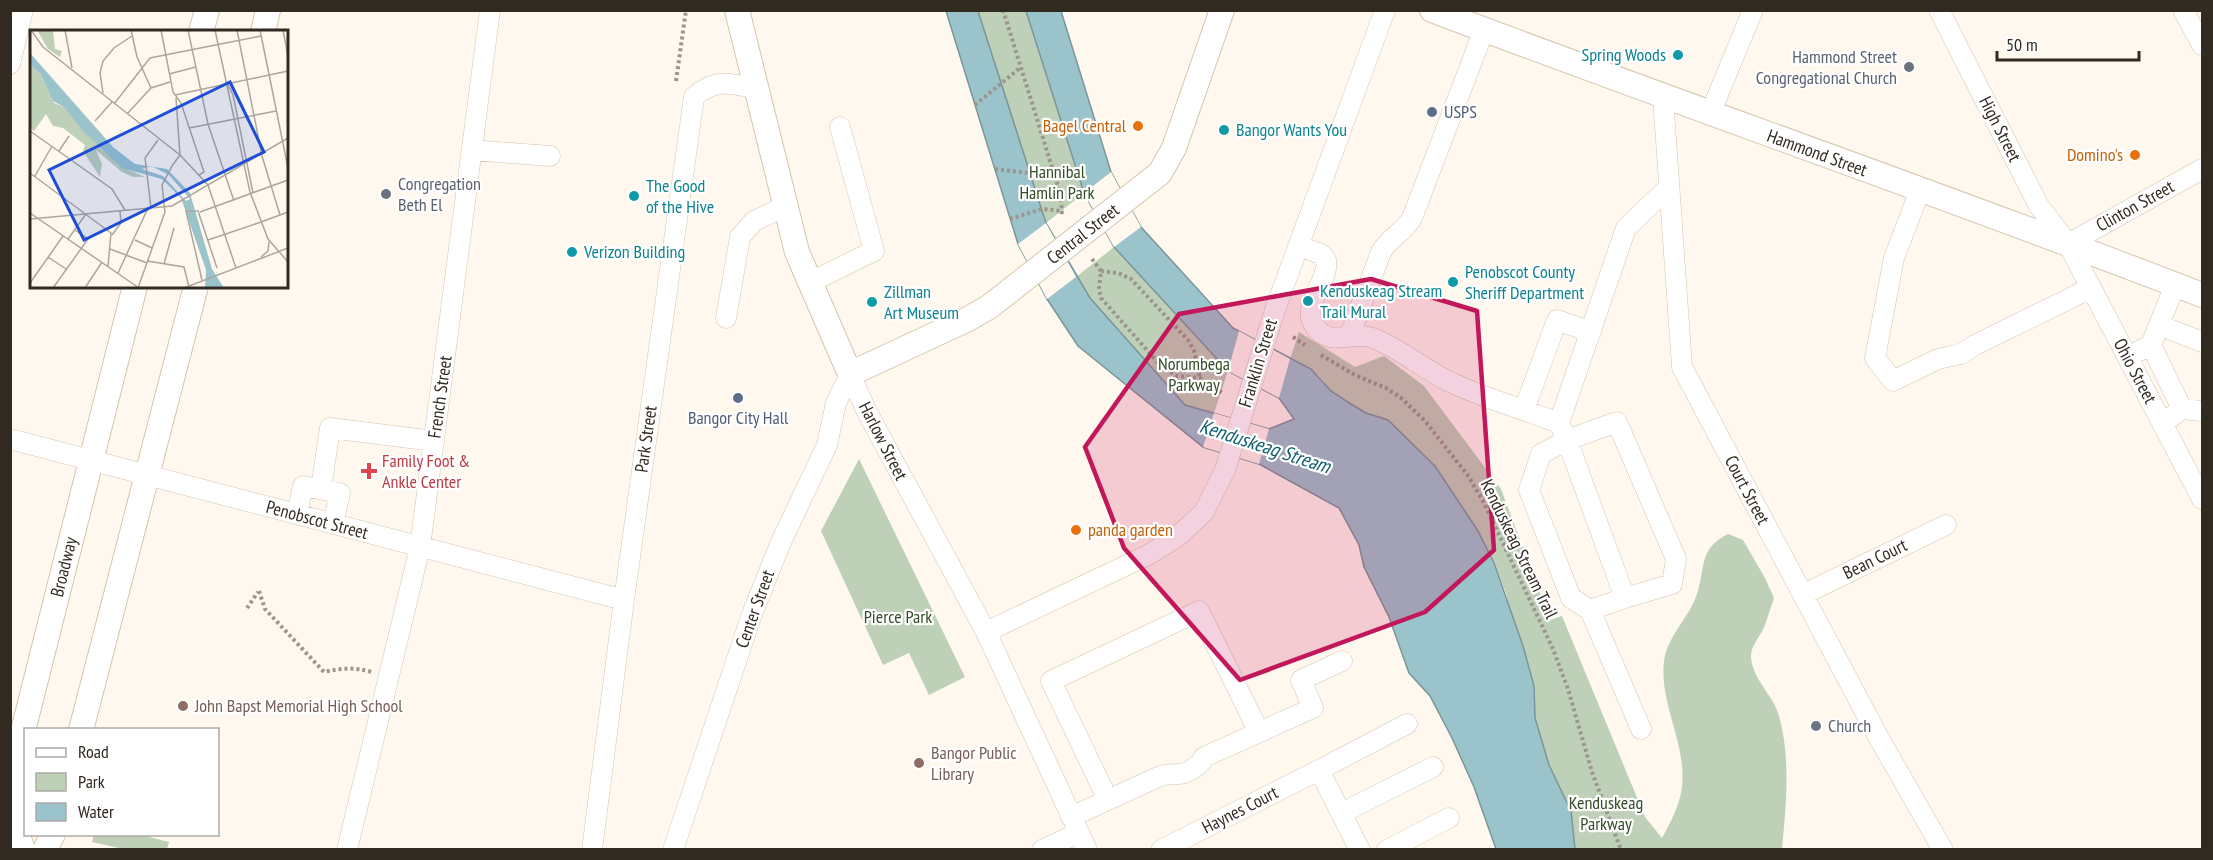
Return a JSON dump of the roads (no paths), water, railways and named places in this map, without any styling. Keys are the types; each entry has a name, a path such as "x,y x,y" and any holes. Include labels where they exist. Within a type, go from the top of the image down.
{"main road":[{"path":"202,30 207,10"},
{"path":"263,30 268,10"},
{"name":"Harlow Street","path":"737,10 797,252 850,374"},
{"name":"Central Street","path":"850,374 979,313 1160,173 1170,157 1222,10"},
{"name":"Hammond Street","path":"1432,10 1663,97 2068,244 2202,296"},
{"name":"Broadway","path":"23,849 17,833 23,731 134,288"},
{"path":"81,728 195,288"}],"street":[{"path":"10,64 22,10"},
{"name":"French Street","path":"347,849 420,547 490,10"},
{"name":"Franklin Street","path":"986,632 1148,555 1177,537 1204,512 1221,480 1263,345 1385,10"},
{"path":"1710,114 1753,10"},
{"name":"High Street","path":"1940,10 2039,206 2068,244"},
{"path":"2183,10 2202,45"},
{"path":"1350,335 1385,244 1402,231 1412,218 1484,30"},
{"name":"Park Street","path":"592,849 694,97 704,88 717,83 758,89"},
{"name":"Court Street","path":"1663,97 1682,367 1880,740 1943,849"},
{"path":"811,282 874,251 840,127"},
{"path":"472,150 550,156"},
{"name":"Clinton Street","path":"2068,244 2202,169"},
{"path":"1641,729 1590,610 1571,598 1529,490 1541,454 1563,432 1591,332 1626,228 1669,187"},
{"path":"1920,190 1894,258 1875,358 1893,381 1938,359 1961,354 2091,288"},
{"path":"726,318 740,237 754,221 786,206"},
{"name":"Ohio Street","path":"2068,244 2202,499"},
{"path":"1298,246 1321,254 1327,264 1311,311 1313,325 1326,336 1334,339 1350,335 1373,338 1447,380 1524,410 1563,432 1617,422 1676,559 1672,584 1590,610"},
{"path":"2128,357 2151,345 2175,285"},
{"path":"1524,410 1557,320 1591,332"},
{"path":"2159,325 2202,342"},
{"path":"2151,345 2182,410"},
{"name":"Harlow Street","path":"850,374 867,412 986,632 1079,833"},
{"name":"Center Street","path":"673,849 752,614 781,542 827,445 836,403 850,374"},
{"path":"2163,423 2182,410 2202,411"},
{"path":"321,489 330,428 434,441"},
{"path":"1563,432 1624,598"},
{"name":"Penobscot Street","path":"10,439 624,600"},
{"path":"297,514 303,486 340,493 333,524"},
{"name":"Bean Court","path":"1804,594 1946,525"},
{"path":"1108,800 1051,681 1199,611 1259,732"},
{"path":"1042,849 1079,833 1108,800 1170,772 1173,764 1196,754 1204,757 1313,708 1301,680 1342,661"},
{"name":"Haynes Court","path":"1161,849 1407,724"},
{"path":"1342,813 1433,767"},
{"path":"1318,770 1360,849"},
{"path":"1386,849 1449,818"}],"water":[{"name":"Kenduskeag Stream","path":"946,11 978,11 1046,223 1090,298 1185,405 1269,429 1294,419 1279,398 1228,371 1114,247 1084,193 1026,11 1061,11 1111,172 1141,227 1233,328 1311,369 1331,391 1366,413 1388,420 1435,466 1478,531 1494,563 1523,646 1534,686 1535,718 1549,765 1571,811 1575,849 1496,849 1474,787 1452,738 1430,696 1409,673 1389,617 1364,567 1359,545 1339,508 1259,464 1203,447 1078,346 1047,299 1018,244"}],"place":[{"name":"Spring Woods","path":"1678,55"},
{"name":"Hammond Street Congregational Church","path":"1909,67"},
{"name":"USPS","path":"1432,112"},
{"name":"Bagel Central","path":"1138,126"},
{"name":"Bangor Wants You","path":"1224,130"},
{"name":"Domino's","path":"2135,155"},
{"name":"Congregation Beth El","path":"386,194"},
{"name":"The Good of the Hive","path":"634,196"},
{"name":"Verizon Building","path":"572,252"},
{"name":"Penobscot County Sheriff Department","path":"1453,282"},
{"name":"Kenduskeag Stream Trail Mural","path":"1308,301"},
{"name":"Zillman Art Museum","path":"872,302"},
{"name":"Bangor City Hall","path":"738,398"},
{"name":"Family Foot & Ankle Center","path":"369,471"},
{"name":"panda garden","path":"1076,530"},
{"name":"John Bapst Memorial High School","path":"183,706"},
{"name":"Church","path":"1816,726"},
{"name":"Bangor Public Library","path":"919,763"}],"park label":[{"name":"Hannibal Hamlin Park","path":"1057,182"},
{"name":"Norumbega Parkway","path":"1194,374"},
{"name":"Pierce Park","path":"898,617"},
{"name":"Kenduskeag Parkway","path":"1606,813"}]}
